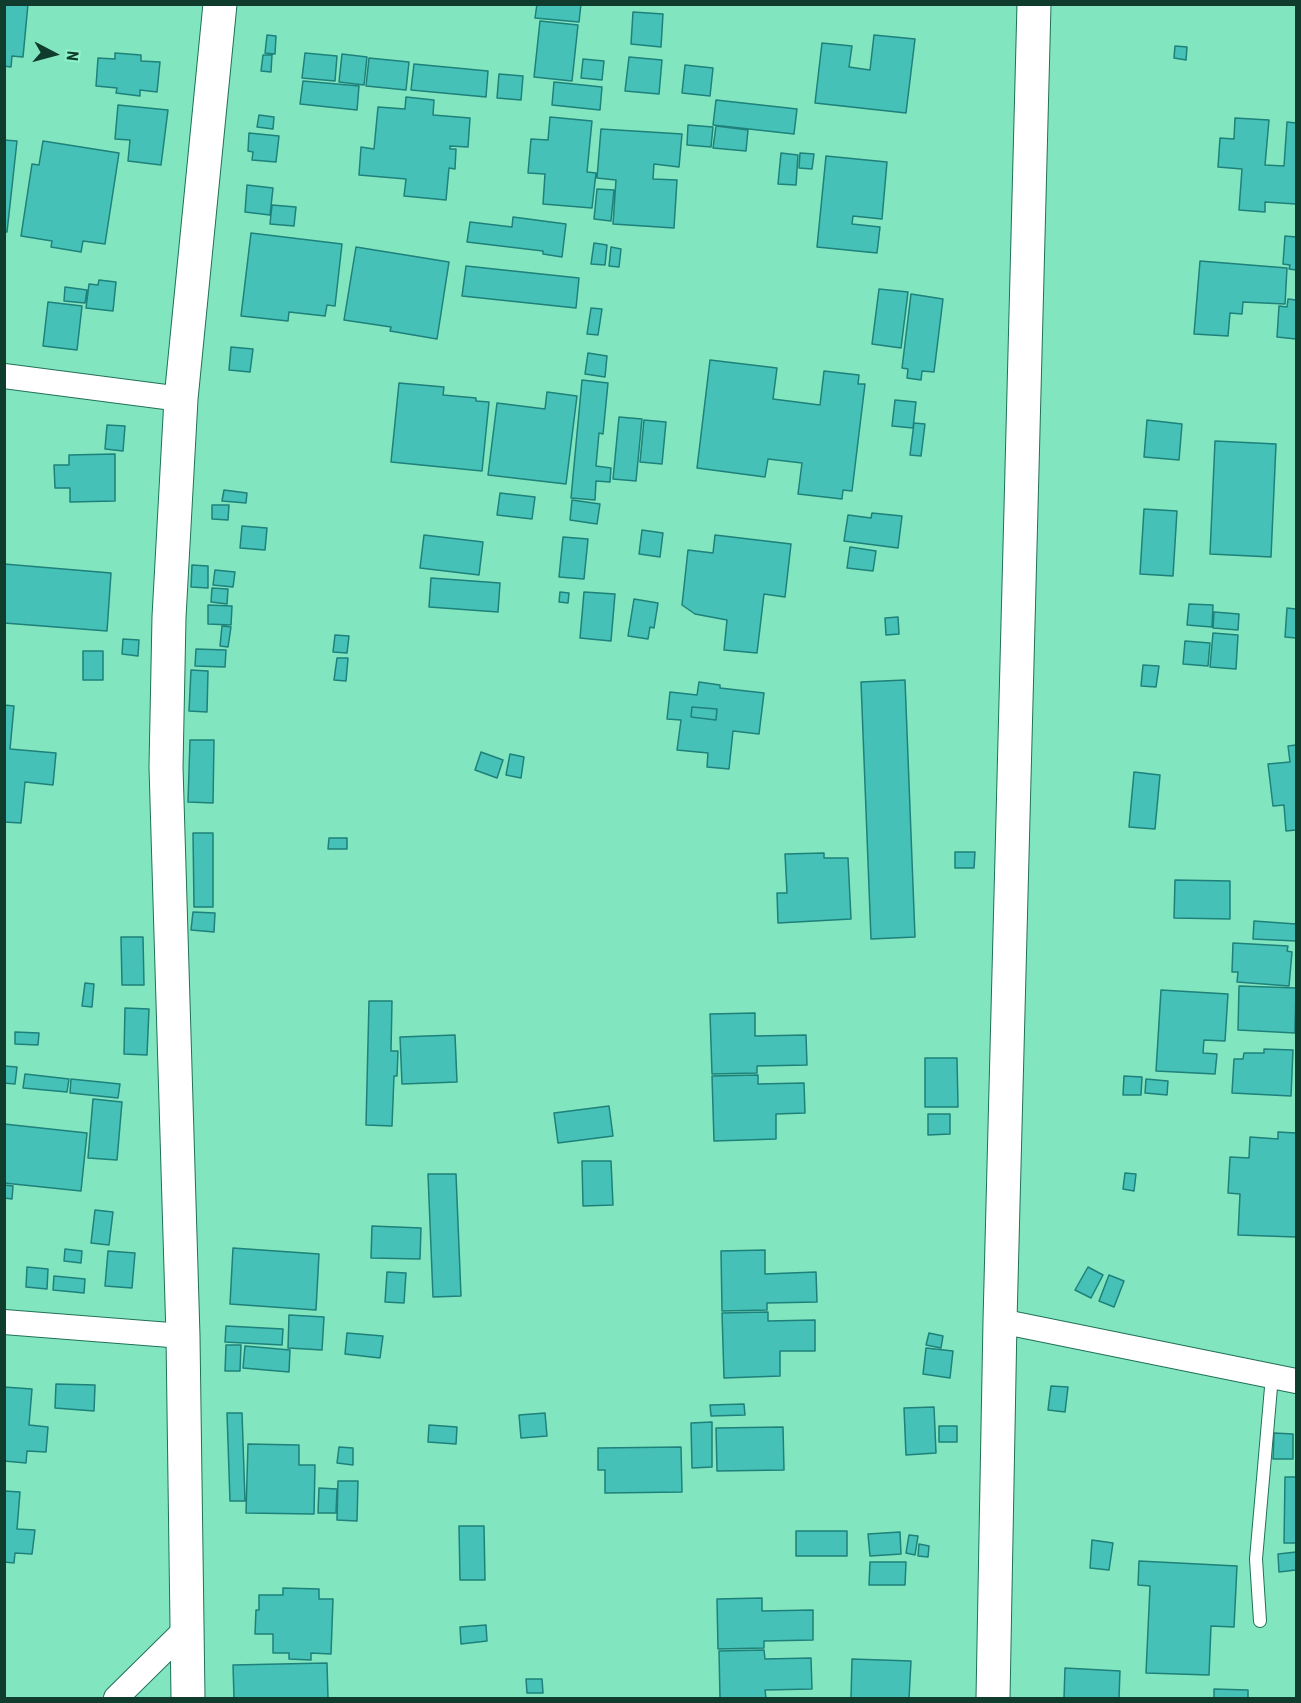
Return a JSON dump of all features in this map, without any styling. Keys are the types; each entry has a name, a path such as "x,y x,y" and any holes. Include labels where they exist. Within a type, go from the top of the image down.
{"street":[{"path":"188,1698 183,1335 166,767 169,606 181,399 220,4"},
{"path":"993,1698 1000,1321 1034,4"},
{"path":"4,376 181,399"},
{"path":"1000,1321 1296,1381"},
{"path":"4,1322 183,1335"},
{"path":"116,1698 187,1628"}],"lane":[{"path":"1260,1621 1256,1559 1272,1376"}],"building":[{"path":"4,4 28,4 23,57 12,56 11,67 4,66"},
{"path":"537,4 581,4 579,22 535,18"},
{"path":"633,12 663,14 661,47 631,44"},
{"path":"540,21 578,25 572,81 534,77"},
{"path":"267,35 276,36 275,54 265,53"},
{"path":"874,35 915,39 906,113 815,103 822,43 852,46 849,67 870,70"},
{"path":"1175,46 1187,47 1186,60 1174,58"},
{"path":"115,53 141,55 141,61 160,62 157,92 140,90 140,96 116,93 117,88 96,86 98,58 115,59"},
{"path":"305,53 337,56 335,81 302,78"},
{"path":"342,54 367,57 364,85 339,82"},
{"path":"263,55 272,55 271,72 261,71"},
{"path":"629,57 662,60 659,94 625,91"},
{"path":"369,58 409,62 406,90 366,86"},
{"path":"583,59 604,61 602,80 581,78"},
{"path":"414,64 488,71 486,97 411,90"},
{"path":"685,65 713,68 710,96 682,93"},
{"path":"499,74 523,76 521,100 497,98"},
{"path":"303,81 359,86 357,110 300,104"},
{"path":"554,82 602,87 600,110 552,105"},
{"path":"406,97 434,100 433,115 470,118 468,147 450,146 450,149 456,149 455,169 449,168 446,200 404,196 406,179 359,175 361,147 374,149 378,107 405,109"},
{"path":"716,100 797,109 794,134 713,125"},
{"path":"118,105 168,110 161,165 128,161 130,140 115,139"},
{"path":"259,115 274,117 273,129 257,127"},
{"path":"550,117 592,121 587,172 596,173 592,208 543,204 545,174 528,173 531,139 548,140"},
{"path":"1235,118 1269,120 1265,165 1284,166 1287,122 1296,123 1296,204 1265,202 1265,212 1239,210 1242,169 1218,167 1220,138 1234,139"},
{"path":"688,125 713,127 711,147 687,145"},
{"path":"716,126 748,130 746,151 713,148"},
{"path":"601,129 682,134 679,167 654,164 653,179 677,180 674,228 613,224 616,180 597,178"},
{"path":"249,133 279,136 276,162 252,160 253,152 248,151"},
{"path":"4,140 17,141 7,232 4,232"},
{"path":"43,141 119,153 105,244 83,241 81,252 51,247 52,241 21,236 32,164 39,165"},
{"path":"781,153 798,155 796,185 778,184"},
{"path":"800,153 814,154 812,169 799,168"},
{"path":"826,156 887,162 882,219 853,216 852,224 880,227 877,253 817,247"},
{"path":"247,185 273,188 270,215 245,212"},
{"path":"597,189 614,190 611,221 594,219"},
{"path":"272,205 296,207 294,226 270,224"},
{"path":"513,217 566,224 562,257 543,254 543,251 467,242 470,222 512,227"},
{"path":"251,233 342,244 335,306 327,305 325,316 289,312 288,321 241,316"},
{"path":"1285,236 1296,237 1296,270 1289,269 1290,265 1283,264"},
{"path":"594,243 607,245 605,265 591,264"},
{"path":"356,247 449,262 437,339 390,331 391,327 344,320"},
{"path":"611,247 621,249 619,267 609,266"},
{"path":"1200,261 1287,268 1285,304 1243,302 1242,314 1230,313 1228,336 1194,334"},
{"path":"466,266 579,278 576,308 462,296"},
{"path":"99,280 116,282 113,311 86,308 89,284 98,285"},
{"path":"65,287 87,290 85,303 64,301"},
{"path":"879,289 908,292 901,348 872,344"},
{"path":"911,294 943,299 934,372 922,371 921,380 907,378 908,369 902,368"},
{"path":"1288,299 1296,300 1296,339 1277,337 1279,306 1287,307"},
{"path":"48,302 82,306 77,350 43,346"},
{"path":"591,308 602,309 598,335 587,334"},
{"path":"231,347 253,349 250,372 229,370"},
{"path":"588,353 607,356 605,377 585,374"},
{"path":"710,360 777,368 773,399 820,405 824,371 859,375 858,384 865,384 852,491 843,490 842,499 798,494 802,463 768,459 765,477 697,468"},
{"path":"582,380 608,383 603,434 599,433 596,466 611,468 610,482 596,481 595,500 571,498"},
{"path":"399,383 444,387 443,395 476,398 476,401 489,402 482,471 391,462"},
{"path":"547,392 577,396 566,484 488,475 497,403 545,409"},
{"path":"895,400 916,402 913,428 892,426"},
{"path":"619,417 642,419 636,481 613,479"},
{"path":"644,420 666,422 662,464 640,462"},
{"path":"1147,420 1182,424 1179,460 1144,457"},
{"path":"914,423 925,424 921,456 910,455"},
{"path":"107,425 125,426 123,451 105,449"},
{"path":"1215,441 1276,444 1271,557 1210,554"},
{"path":"115,454 115,501 70,502 70,488 55,488 54,465 69,465 69,455"},
{"path":"224,490 247,493 246,503 222,501"},
{"path":"500,493 535,497 532,519 497,515"},
{"path":"572,500 600,504 597,524 570,520"},
{"path":"212,505 229,505 228,520 212,519"},
{"path":"1144,509 1177,511 1173,576 1140,574"},
{"path":"872,513 902,516 898,548 844,541 848,515 871,518"},
{"path":"242,526 267,528 265,550 240,548"},
{"path":"642,530 663,533 660,557 639,554"},
{"path":"424,535 483,542 479,575 420,568"},
{"path":"715,535 791,544 785,597 764,594 757,653 724,650 727,620 695,614 682,605 688,550 713,553"},
{"path":"563,537 588,539 584,579 559,577"},
{"path":"850,547 876,551 873,571 847,568"},
{"path":"4,564 111,573 107,631 4,623"},
{"path":"192,565 208,566 208,588 191,587"},
{"path":"215,570 235,572 233,587 213,585"},
{"path":"431,578 500,583 498,612 429,607"},
{"path":"212,588 228,589 227,604 211,602"},
{"path":"560,592 569,593 568,603 559,602"},
{"path":"584,592 615,594 611,641 580,638"},
{"path":"634,599 658,603 654,628 650,627 648,639 628,636"},
{"path":"1189,604 1213,605 1212,627 1187,625"},
{"path":"208,605 232,606 231,625 208,624"},
{"path":"1287,608 1296,609 1296,638 1285,637"},
{"path":"1214,612 1239,614 1238,630 1213,628"},
{"path":"898,617 899,634 886,635 885,618"},
{"path":"222,626 231,627 228,647 220,646"},
{"path":"1213,633 1238,635 1236,669 1210,667"},
{"path":"335,635 349,636 347,653 333,652"},
{"path":"123,639 139,640 138,656 122,654"},
{"path":"1185,641 1210,643 1208,666 1183,664"},
{"path":"196,649 226,650 225,667 195,666"},
{"path":"83,651 103,651 103,680 83,680"},
{"path":"337,658 348,658 346,681 334,680"},
{"path":"1143,665 1159,666 1156,687 1141,686"},
{"path":"191,670 208,671 207,712 189,711"},
{"path":"905,680 915,937 871,939 861,682"},
{"path":"699,682 720,685 720,688 764,693 759,734 733,731 729,769 707,767 708,753 677,750 681,720 667,719 670,692 697,695","holes":["692,707 717,709 716,720 691,717"]},
{"path":"4,705 14,706 10,749 56,753 53,785 25,782 21,823 4,822"},
{"path":"692,707 717,709 716,720 691,717"},
{"path":"190,740 214,740 213,803 188,802"},
{"path":"1296,745 1296,830 1286,831 1284,805 1273,806 1268,764 1290,762 1288,746"},
{"path":"481,752 503,760 497,778 475,770"},
{"path":"510,754 524,757 521,778 506,775"},
{"path":"1134,772 1160,775 1155,829 1129,827"},
{"path":"193,833 213,833 213,907 194,907"},
{"path":"329,838 347,838 347,849 328,849"},
{"path":"955,852 975,852 974,868 955,868"},
{"path":"824,853 824,858 848,858 851,919 778,923 777,893 787,893 785,854"},
{"path":"1175,880 1230,881 1230,919 1174,918"},
{"path":"193,912 215,913 214,932 191,930"},
{"path":"1254,921 1296,924 1296,941 1253,939"},
{"path":"121,937 143,937 144,985 122,985"},
{"path":"1233,943 1288,946 1287,951 1292,952 1289,986 1237,982 1238,972 1232,972"},
{"path":"85,983 94,984 92,1007 82,1006"},
{"path":"1239,986 1296,988 1295,1033 1238,1030"},
{"path":"1161,990 1228,994 1225,1041 1204,1040 1203,1053 1217,1054 1215,1074 1156,1071"},
{"path":"369,1001 392,1001 391,1051 398,1051 397,1076 394,1076 392,1126 366,1125"},
{"path":"125,1008 149,1009 147,1055 124,1054"},
{"path":"755,1013 755,1036 806,1035 807,1065 757,1066 757,1073 712,1074 710,1014"},
{"path":"15,1032 39,1033 38,1045 15,1044"},
{"path":"455,1035 457,1082 402,1084 400,1037"},
{"path":"1264,1049 1293,1050 1291,1096 1232,1093 1234,1059 1243,1059 1244,1053 1264,1053"},
{"path":"925,1058 957,1058 958,1107 925,1107"},
{"path":"4,1066 17,1067 15,1084 4,1083"},
{"path":"25,1074 69,1079 67,1092 23,1088"},
{"path":"758,1075 758,1084 804,1083 805,1113 776,1114 776,1139 714,1141 712,1076"},
{"path":"1124,1076 1142,1077 1141,1095 1123,1095"},
{"path":"71,1079 120,1084 118,1098 70,1093"},
{"path":"1146,1079 1168,1081 1167,1095 1145,1093"},
{"path":"93,1099 122,1102 117,1160 88,1158"},
{"path":"609,1106 613,1136 558,1143 554,1113"},
{"path":"928,1114 950,1114 950,1134 928,1135"},
{"path":"4,1124 87,1133 81,1191 4,1183"},
{"path":"1278,1132 1296,1133 1296,1237 1238,1235 1240,1194 1228,1193 1230,1157 1249,1158 1250,1137 1278,1139"},
{"path":"582,1161 611,1161 613,1205 583,1206"},
{"path":"1125,1173 1136,1174 1134,1191 1123,1189"},
{"path":"428,1174 456,1174 461,1296 433,1297"},
{"path":"4,1185 13,1186 12,1199 4,1198"},
{"path":"95,1210 113,1212 109,1245 91,1243"},
{"path":"372,1226 421,1228 420,1259 371,1258"},
{"path":"233,1248 319,1254 316,1310 230,1304"},
{"path":"65,1249 82,1251 81,1263 64,1261"},
{"path":"765,1250 765,1274 816,1272 817,1302 767,1303 767,1310 722,1311 721,1251"},
{"path":"108,1251 135,1253 132,1288 105,1286"},
{"path":"27,1267 48,1269 47,1289 26,1287"},
{"path":"1088,1267 1103,1275 1091,1298 1075,1290"},
{"path":"387,1272 406,1273 404,1303 385,1302"},
{"path":"1109,1275 1124,1281 1114,1307 1099,1301"},
{"path":"54,1276 85,1279 84,1293 53,1290"},
{"path":"768,1312 768,1321 815,1320 815,1351 780,1351 780,1376 724,1378 722,1313"},
{"path":"289,1315 324,1317 322,1350 288,1348"},
{"path":"226,1326 283,1329 282,1345 225,1342"},
{"path":"347,1333 383,1336 380,1358 345,1354"},
{"path":"929,1333 943,1336 941,1348 926,1345"},
{"path":"226,1345 241,1345 240,1371 225,1371"},
{"path":"245,1346 290,1350 289,1372 243,1368"},
{"path":"926,1348 953,1351 950,1378 923,1374"},
{"path":"56,1384 95,1385 94,1411 55,1408"},
{"path":"1051,1386 1068,1387 1065,1412 1048,1410"},
{"path":"4,1387 32,1389 29,1425 48,1427 46,1452 27,1451 26,1463 4,1461"},
{"path":"744,1404 745,1415 711,1416 710,1405"},
{"path":"934,1407 936,1453 906,1455 904,1408"},
{"path":"227,1413 242,1413 245,1501 230,1501"},
{"path":"545,1413 547,1436 521,1438 519,1415"},
{"path":"712,1422 712,1467 692,1468 691,1423"},
{"path":"429,1425 457,1427 456,1444 428,1442"},
{"path":"939,1426 957,1426 957,1442 939,1442"},
{"path":"783,1427 784,1470 717,1471 716,1428"},
{"path":"1274,1433 1293,1434 1293,1459 1273,1459"},
{"path":"248,1444 299,1445 299,1465 315,1465 314,1514 246,1513"},
{"path":"339,1447 353,1448 353,1465 337,1463"},
{"path":"681,1447 682,1492 605,1493 605,1470 598,1470 598,1448"},
{"path":"1285,1477 1296,1477 1296,1543 1284,1543"},
{"path":"338,1481 358,1481 357,1521 337,1520"},
{"path":"319,1488 337,1489 336,1513 318,1513"},
{"path":"4,1491 20,1492 17,1529 35,1530 32,1554 15,1553 14,1563 4,1562"},
{"path":"459,1526 484,1526 485,1580 460,1580"},
{"path":"796,1531 847,1531 847,1556 796,1556"},
{"path":"900,1532 901,1554 870,1556 868,1534"},
{"path":"909,1535 918,1536 915,1555 906,1553"},
{"path":"1092,1540 1113,1543 1109,1570 1090,1568"},
{"path":"919,1544 929,1546 928,1557 918,1556"},
{"path":"1296,1552 1296,1570 1279,1572 1278,1554"},
{"path":"1139,1561 1237,1566 1234,1627 1211,1626 1209,1675 1146,1673 1150,1586 1138,1585"},
{"path":"870,1562 906,1562 905,1585 869,1585"},
{"path":"283,1588 319,1589 319,1599 333,1599 331,1654 311,1653 311,1660 289,1659 289,1653 273,1653 273,1634 255,1634 259,1595 283,1595"},
{"path":"762,1598 762,1611 813,1610 813,1640 764,1641 764,1648 718,1649 717,1599"},
{"path":"486,1625 487,1641 461,1644 460,1627"},
{"path":"764,1650 765,1659 811,1658 812,1689 765,1690 766,1698 720,1698 719,1651"},
{"path":"852,1659 911,1661 909,1698 851,1698"},
{"path":"327,1663 328,1698 234,1698 233,1665"},
{"path":"1065,1668 1120,1671 1119,1698 1064,1698"},
{"path":"526,1679 542,1679 543,1693 527,1693"},
{"path":"1214,1689 1248,1690 1248,1698 1214,1698"}]}
